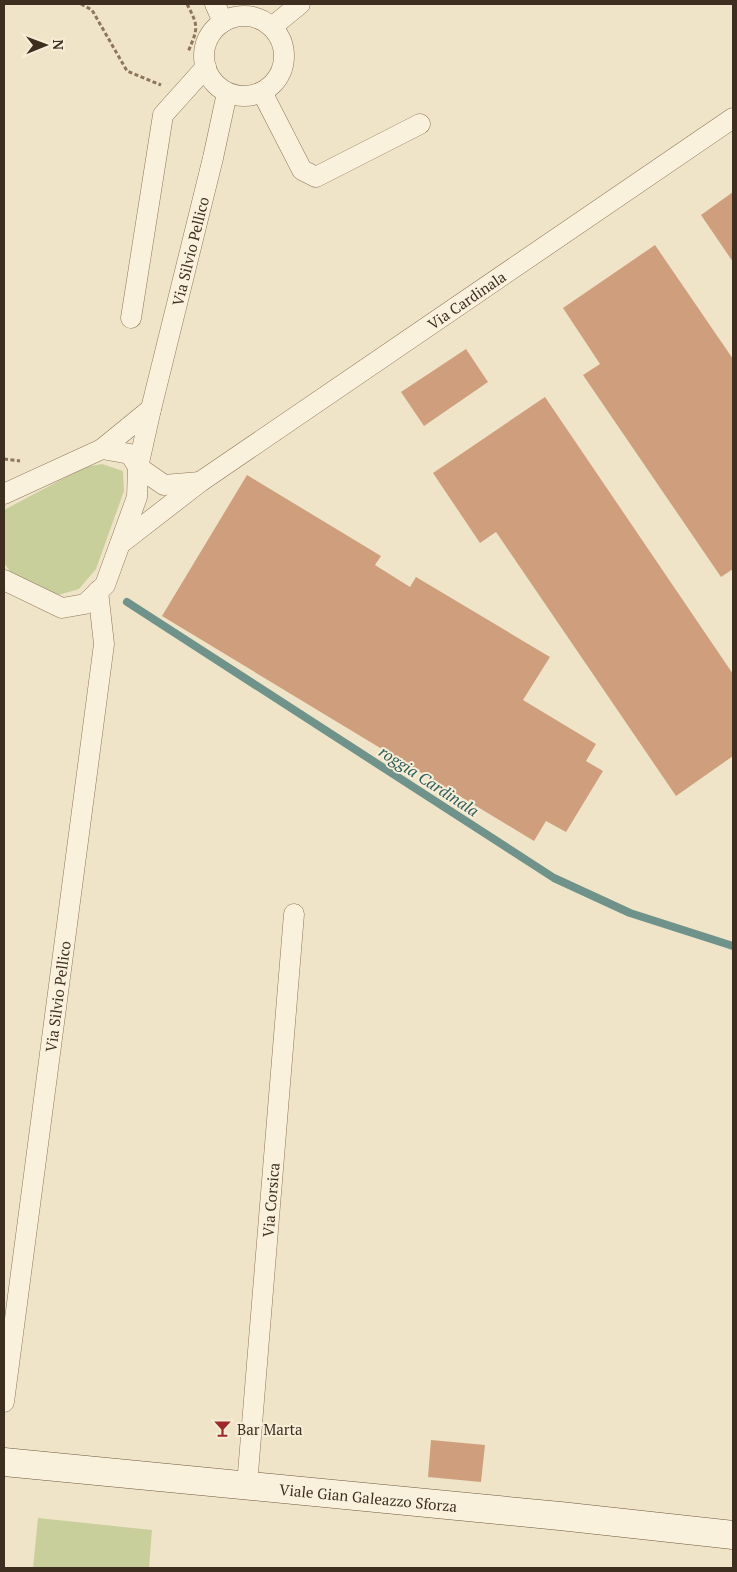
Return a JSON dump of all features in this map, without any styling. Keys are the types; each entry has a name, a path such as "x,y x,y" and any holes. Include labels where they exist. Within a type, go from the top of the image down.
{"street":[{"path":"267,19 283,46 284,61 279,76 262,92 250,96 227,93 214,82 204,59 207,42 219,13 249,16 265,22 267,19 300,4"},
{"path":"131,318 163,115 206,67"},
{"path":"262,92 302,170 316,177 420,124"},
{"name":"Via Silvio Pellico","path":"4,1402 104,644 98,591 105,585 137,497 138,467 227,93"},
{"name":"Via Cardinala","path":"120,544 200,482 733,118"},
{"path":"4,494 102,448 151,409"},
{"name":"Via Cardinala","path":"102,448 130,454 138,467 164,485 200,482"},
{"path":"4,580 62,608 85,604 98,591"},
{"name":"Via Corsica","path":"247,1485 294,914"},
{"name":"Viale Gian Galeazzo Sforza","path":"4,1462 560,1516 733,1535"}],"path":[{"path":"81,4 92,10 126,71 183,93"},
{"path":"240,10 267,19"}],"green space":[{"path":"102,464 123,471 124,491 96,569 79,589 58,595 12,574 4,563 4,510 85,467"},
{"path":"38,1518 152,1530 149,1568 33,1568"}],"building":[{"path":"733,192 733,262 701,215"},
{"path":"655,245 733,359 733,569 721,577 583,375 600,364 563,308"},
{"path":"466,349 488,382 424,426 401,392"},
{"path":"545,397 733,674 733,756 676,796 496,532 480,543 433,473"},
{"path":"247,475 381,556 375,565 410,587 416,577 550,657 523,700 596,744 586,761 603,771 566,832 546,821 534,841 162,616"},
{"path":"431,1440 485,1445 481,1482 428,1477"}],"waterway":[{"name":"roggia Cardinala","path":"127,602 554,878 630,913 733,946"}],"place":[{"name":"Bar Marta","path":"223,1429"}]}
